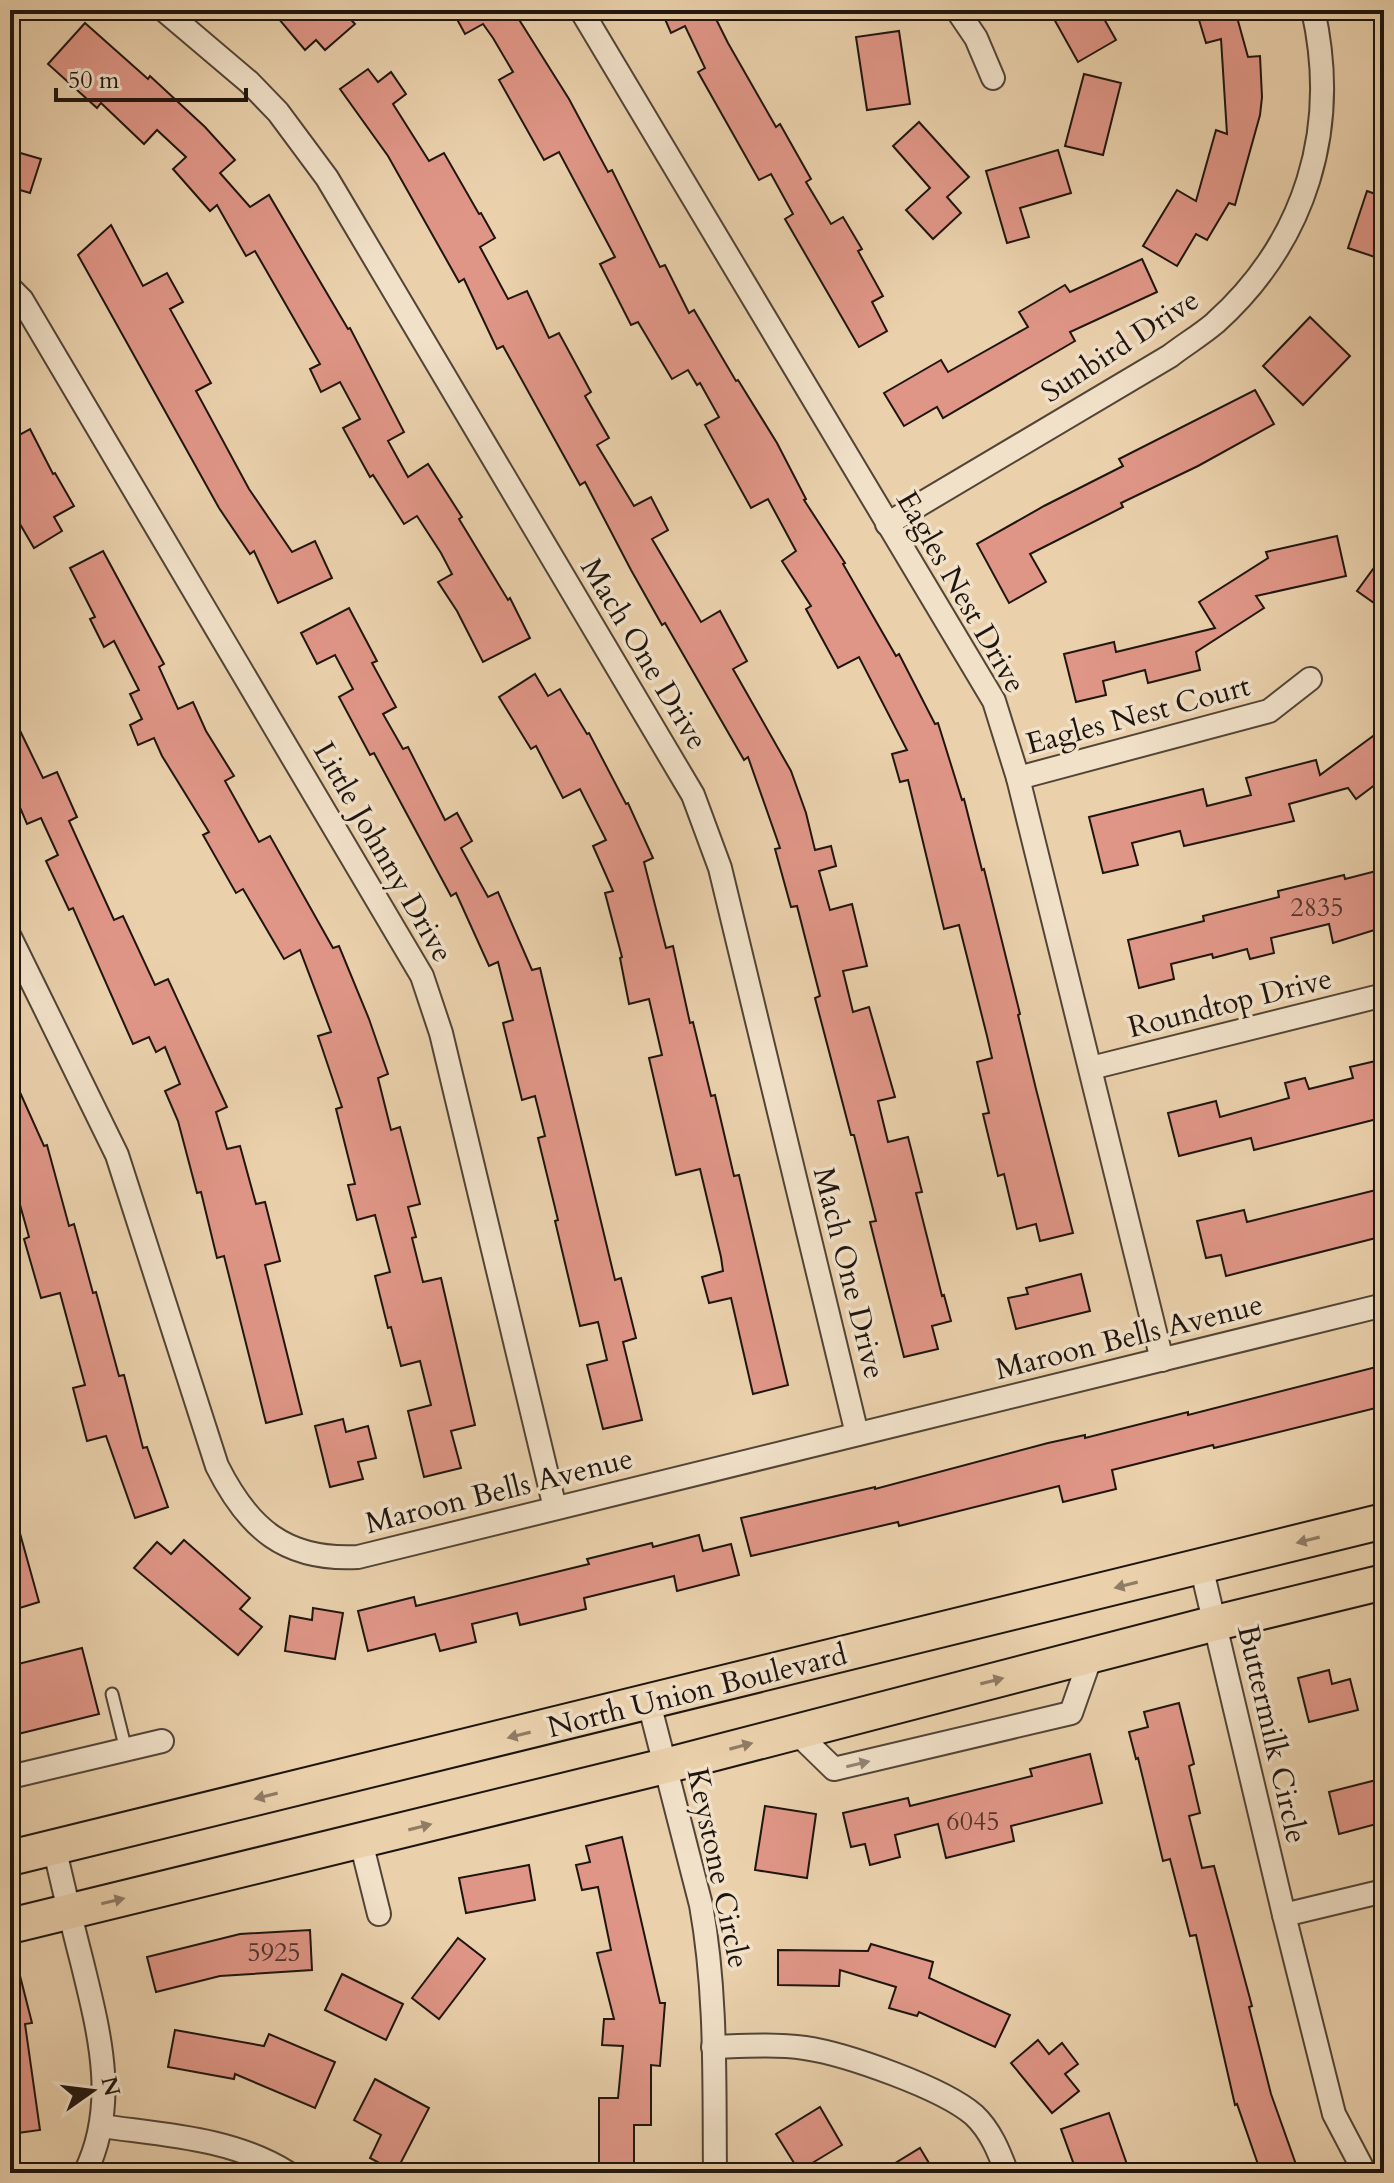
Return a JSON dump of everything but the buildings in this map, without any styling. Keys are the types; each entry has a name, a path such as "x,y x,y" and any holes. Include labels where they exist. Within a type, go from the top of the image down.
{"main road":[{"name":"North Union Boulevard","path":"10,1858 1384,1521"},
{"path":"10,1926 665,1766 1384,1582"}],"street":[{"name":"Mach One Drive","path":"164,10 249,82 278,112 327,178 693,795 720,868 857,1434"},
{"name":"Eagles Nest Drive","path":"581,10 994,701 1018,778 1162,1360"},
{"path":"957,10 976,38 993,78"},
{"name":"Sunbird Drive","path":"887,524 1170,356 1213,324 1244,293 1273,256 1298,210 1313,166 1322,121 1323,77 1313,10"},
{"name":"Little Johnny Drive","path":"10,288 22,300 422,976 441,1033 555,1508"},
{"name":"Eagles Nest Court","path":"1018,778 1269,711 1310,679"},
{"name":"Maroon Bells Avenue","path":"10,937 117,1155 217,1466 229,1491 250,1519 274,1539 302,1551 330,1558 358,1557 1384,1305"},
{"name":"Roundtop Drive","path":"1091,1068 1384,995"},
{"name":"Buttermilk Circle","path":"1201,1566 1334,2114 1365,2173"},
{"path":"796,1732 834,1769 1071,1713 1091,1656"},
{"name":"Keystone Circle","path":"649,1703 707,1937 714,1998 715,2173"},
{"path":"10,1777 162,1741"},
{"path":"361,1842 379,1914"},
{"path":"54,1847 101,2042 104,2095 101,2126 95,2154 85,2173"},
{"path":"1284,1915 1384,1891"},
{"path":"713,2047 805,2048 834,2054 926,2087 954,2101 974,2116 990,2133 1007,2173"},
{"path":"101,2126 203,2140 241,2150 288,2173"}],"lane":[{"path":"112,1694 126,1750"}]}
